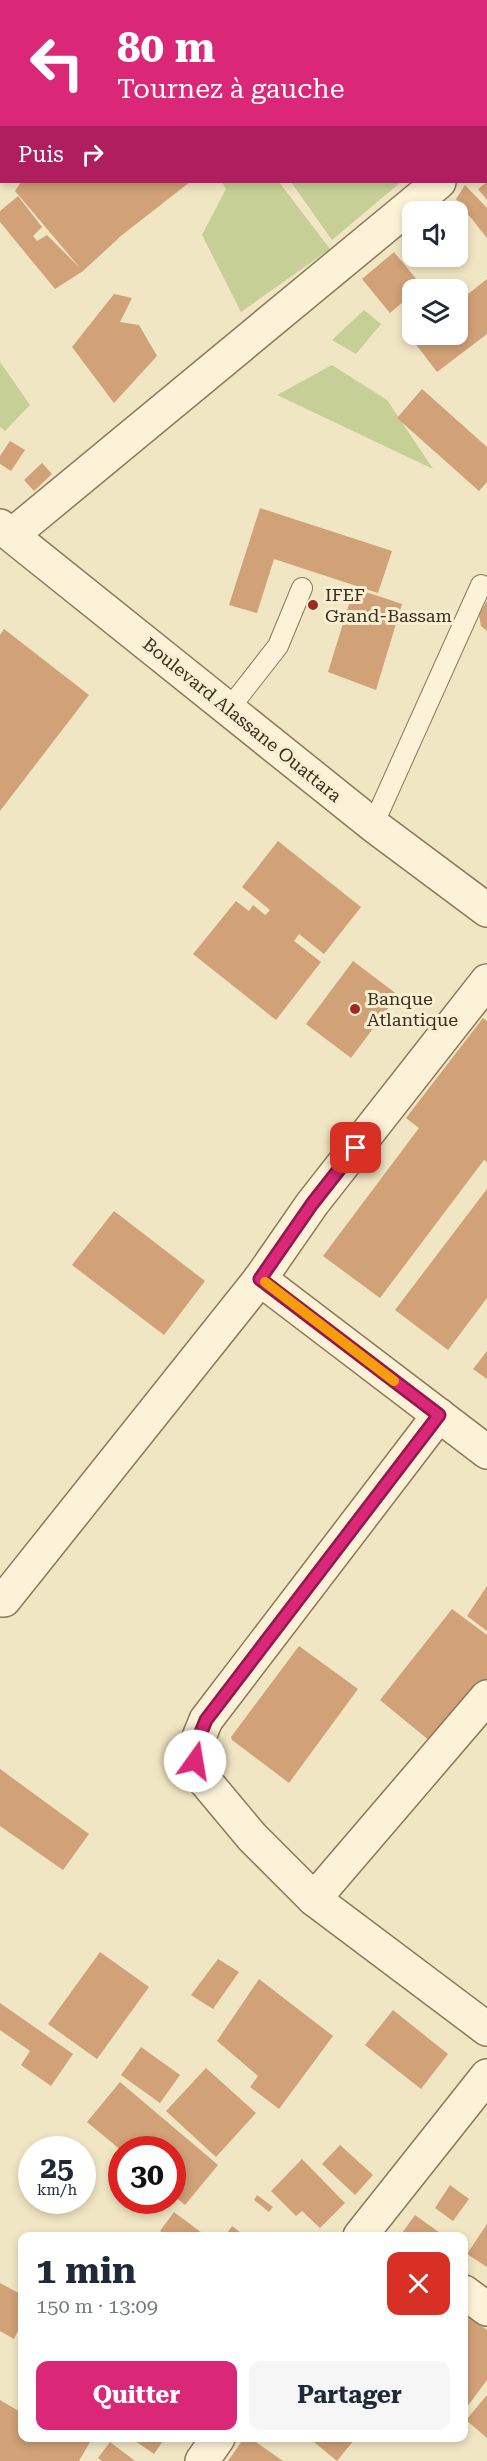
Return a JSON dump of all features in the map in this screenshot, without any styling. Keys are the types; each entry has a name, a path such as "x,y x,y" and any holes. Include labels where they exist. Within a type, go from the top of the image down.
{"street":[{"path":"6,531 438,183"},
{"name":"Boulevard Alassane Ouattara","path":"6,531 373,825 487,910"},
{"path":"0,1600 4,1600 260,1279 312,1204 487,981"},
{"path":"260,1279 487,1452"},
{"path":"439,1415 206,1720 195,1747 195,1761 206,1782 252,1837 314,1899 487,2030"},
{"path":"314,1899 487,1697"},
{"path":"373,2232 487,2076"},
{"path":"468,2295 487,2309"},
{"path":"202,2461 215,2442"}],"lane":[{"path":"373,825 481,585"},
{"path":"228,710 278,646 302,588"}],"green space":[{"path":"223,183 280,183 330,249 241,312 202,235 226,189"},
{"path":"292,183 400,183 332,240"},
{"path":"364,310 381,324 356,354 332,340"},
{"path":"0,362 30,405 5,431 0,427"},
{"path":"332,365 387,400 433,469 277,395"}],"building":[{"path":"20,183 189,183 122,235 83,271 55,289 0,222 0,211 18,196 42,227 33,236 37,241 47,235 80,268 15,191"},
{"path":"487,183 487,200 478,189"},
{"path":"465,185 487,208 487,238 468,214 468,201 456,199"},
{"path":"394,252 402,262 402,267 406,267 416,279 402,279 402,303 390,313 362,279"},
{"path":"487,279 487,334 437,372 416,345 468,345 468,294"},
{"path":"114,294 132,298 120,322 139,325 157,356 114,403 72,347"},
{"path":"422,389 487,447 487,482 479,491 397,418"},
{"path":"10,441 25,450 11,471 0,464 0,456"},
{"path":"42,463 52,474 34,491 24,480"},
{"path":"260,508 392,551 378,593 274,559 257,613 229,605"},
{"path":"354,588 402,604 376,690 328,672"},
{"path":"487,601 487,631 481,626 479,615"},
{"path":"4,629 89,695 0,811 0,635"},
{"path":"278,841 361,907 324,954 299,934 294,941 321,962 276,1020 193,954 236,901 249,911 253,905 265,915 270,910 242,887"},
{"path":"353,961 398,995 351,1058 306,1024"},
{"path":"483,1018 487,1021 487,1162 484,1160 380,1298 323,1256 419,1128 406,1118"},
{"path":"487,1189 487,1298 448,1350 395,1310"},
{"path":"114,1211 205,1281 164,1335 72,1265"},
{"path":"487,1351 487,1379 473,1369"},
{"path":"487,1586 487,1631 467,1616"},
{"path":"452,1609 487,1635 487,1679 436,1746 380,1700"},
{"path":"299,1646 358,1689 289,1783 231,1737"},
{"path":"0,1769 89,1834 63,1870 0,1826"},
{"path":"100,1952 149,1987 97,2059 48,2024"},
{"path":"218,1959 239,1972 213,2009 191,1995"},
{"path":"259,1979 333,2036 279,2109 250,2087 258,2076 217,2041"},
{"path":"0,2003 73,2054 51,2086 21,2065 30,2051 0,2030"},
{"path":"393,2010 448,2054 421,2089 365,2045"},
{"path":"141,2047 180,2075 160,2103 121,2075"},
{"path":"206,2068 256,2113 216,2157 166,2111"},
{"path":"120,2082 184,2136 108,2136 108,2139 87,2122"},
{"path":"186,2138 218,2165 186,2204"},
{"path":"340,2145 373,2175 355,2195 322,2164"},
{"path":"302,2159 345,2203 320,2228 302,2211 296,2216 271,2191"},
{"path":"450,2185 469,2199 453,2221 435,2208"},
{"path":"257,2195 273,2207 269,2212 254,2200"},
{"path":"173,2214 177,2214 201,2232 161,2232"},
{"path":"415,2215 439,2232 403,2232"},
{"path":"487,2224 487,2267 468,2252"},
{"path":"232,2226 240,2232 228,2232"},
{"path":"0,2283 18,2293 18,2331 14,2339 0,2331"},
{"path":"468,2315 487,2330 487,2380 468,2406"},
{"path":"487,2395 487,2438 468,2422 468,2418"},
{"path":"0,2400 18,2411 18,2442 90,2442 79,2461 0,2461"},
{"path":"110,2442 135,2461 102,2461 98,2458"},
{"path":"137,2442 162,2442 154,2454"},
{"path":"241,2442 256,2442 283,2461 228,2461"},
{"path":"314,2442 352,2442 337,2461"}],"slow traffic":[{"path":"265,1282 394,1381"}],"place":[{"name":"IFEF Grand-Bassam","path":"313,605"},
{"name":"Banque Atlantique","path":"355,1009"}],"route":[{"path":"195,1761 195,1747 206,1720 439,1415 260,1279 312,1204 356,1148"}]}
